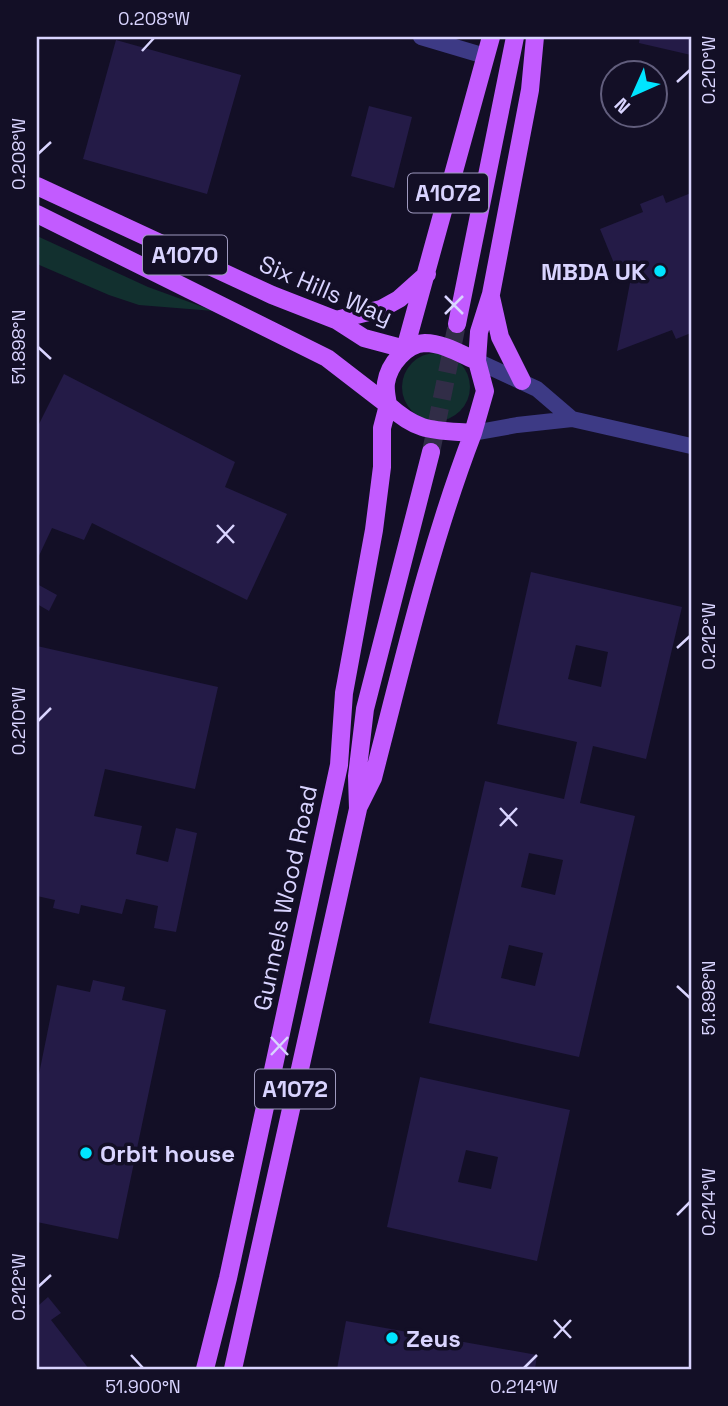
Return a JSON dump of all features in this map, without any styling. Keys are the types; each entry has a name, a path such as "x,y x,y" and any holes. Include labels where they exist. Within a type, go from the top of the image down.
{"main road":[{"name":"Gunnels Wood Road","path":"205,1369 228,1278 339,765 344,693 374,530 382,467 382,428 388,405 386,382 394,363 405,349 491,37"},
{"name":"A1072","path":"457,324 515,37"},
{"name":"Gunnels Wood Road","path":"233,1369 358,809 373,778 432,550 485,391 477,360 479,332 491,294 530,90 535,37"},
{"name":"Six Hills Way","path":"37,186 272,295 336,320 365,338 405,349"},
{"name":"A1070","path":"37,214 327,358 388,405"},
{"path":"336,320 381,309 399,299 426,274"},
{"path":"491,294 500,338 522,381"},
{"path":"405,349 425,343 449,348 477,360"},
{"path":"388,405 404,419 425,430 473,433"},
{"name":"Gunnels Wood Road","path":"358,809 357,776 365,709 431,452"},
{"name":"Gunnels Wood Road","path":"339,765 365,709"}],"street":[{"path":"421,37 485,56"},
{"path":"477,360 537,389 572,419"},
{"path":"473,433 572,419 691,446"}],"green space":[{"path":"37,236 148,287 214,311 139,305 109,295 37,264"},
{"path":"436,353 449,356 460,363 467,374 470,387 467,400 460,411 449,418 436,421 423,418 412,411 405,400 402,387 405,374 412,363 423,356"}],"building":[{"path":"640,37 691,37 691,55 639,43"},
{"path":"116,40 241,75 207,194 83,159"},
{"path":"369,106 412,117 394,188 351,176"},
{"name":"MBDA UK","path":"691,193 691,333 676,339 672,330 617,351 633,267 618,273 600,229 643,212 640,204 663,195 666,203"},
{"path":"64,374 235,462 225,487 287,514 247,600 92,523 84,540 52,528 37,560 37,428"},
{"path":"531,572 682,607 646,759 593,746 580,803 635,816 579,1057 429,1023 485,781 564,799 577,742 497,724","holes":["576,645 608,652 601,687 568,679","529,853 563,860 555,895 521,887","509,945 543,953 535,986 501,978"]},
{"path":"37,584 57,595 49,611 37,604"},
{"path":"37,646 218,687 195,789 105,769 94,816 142,826 136,854 168,862 176,828 197,833 176,932 154,928 158,906 126,899 122,914 81,905 79,914 53,908 55,900 37,896"},
{"name":"Orbit house","path":"93,980 125,987 122,1000 166,1010 118,1239 37,1222 37,1084 57,985 90,992"},
{"path":"420,1077 570,1110 537,1261 387,1227","holes":["466,1150 498,1157 491,1189 458,1182"]},
{"path":"48,1297 61,1313 51,1320 89,1369 37,1369 37,1302 39,1305"},
{"name":"Zeus","path":"346,1321 537,1355 535,1369 337,1369"}],"tunnel":[{"path":"431,452 457,324"}],"place":[{"name":"MBDA UK","path":"660,271"},
{"name":"Orbit house","path":"86,1153"},
{"name":"Zeus","path":"392,1338"}]}
